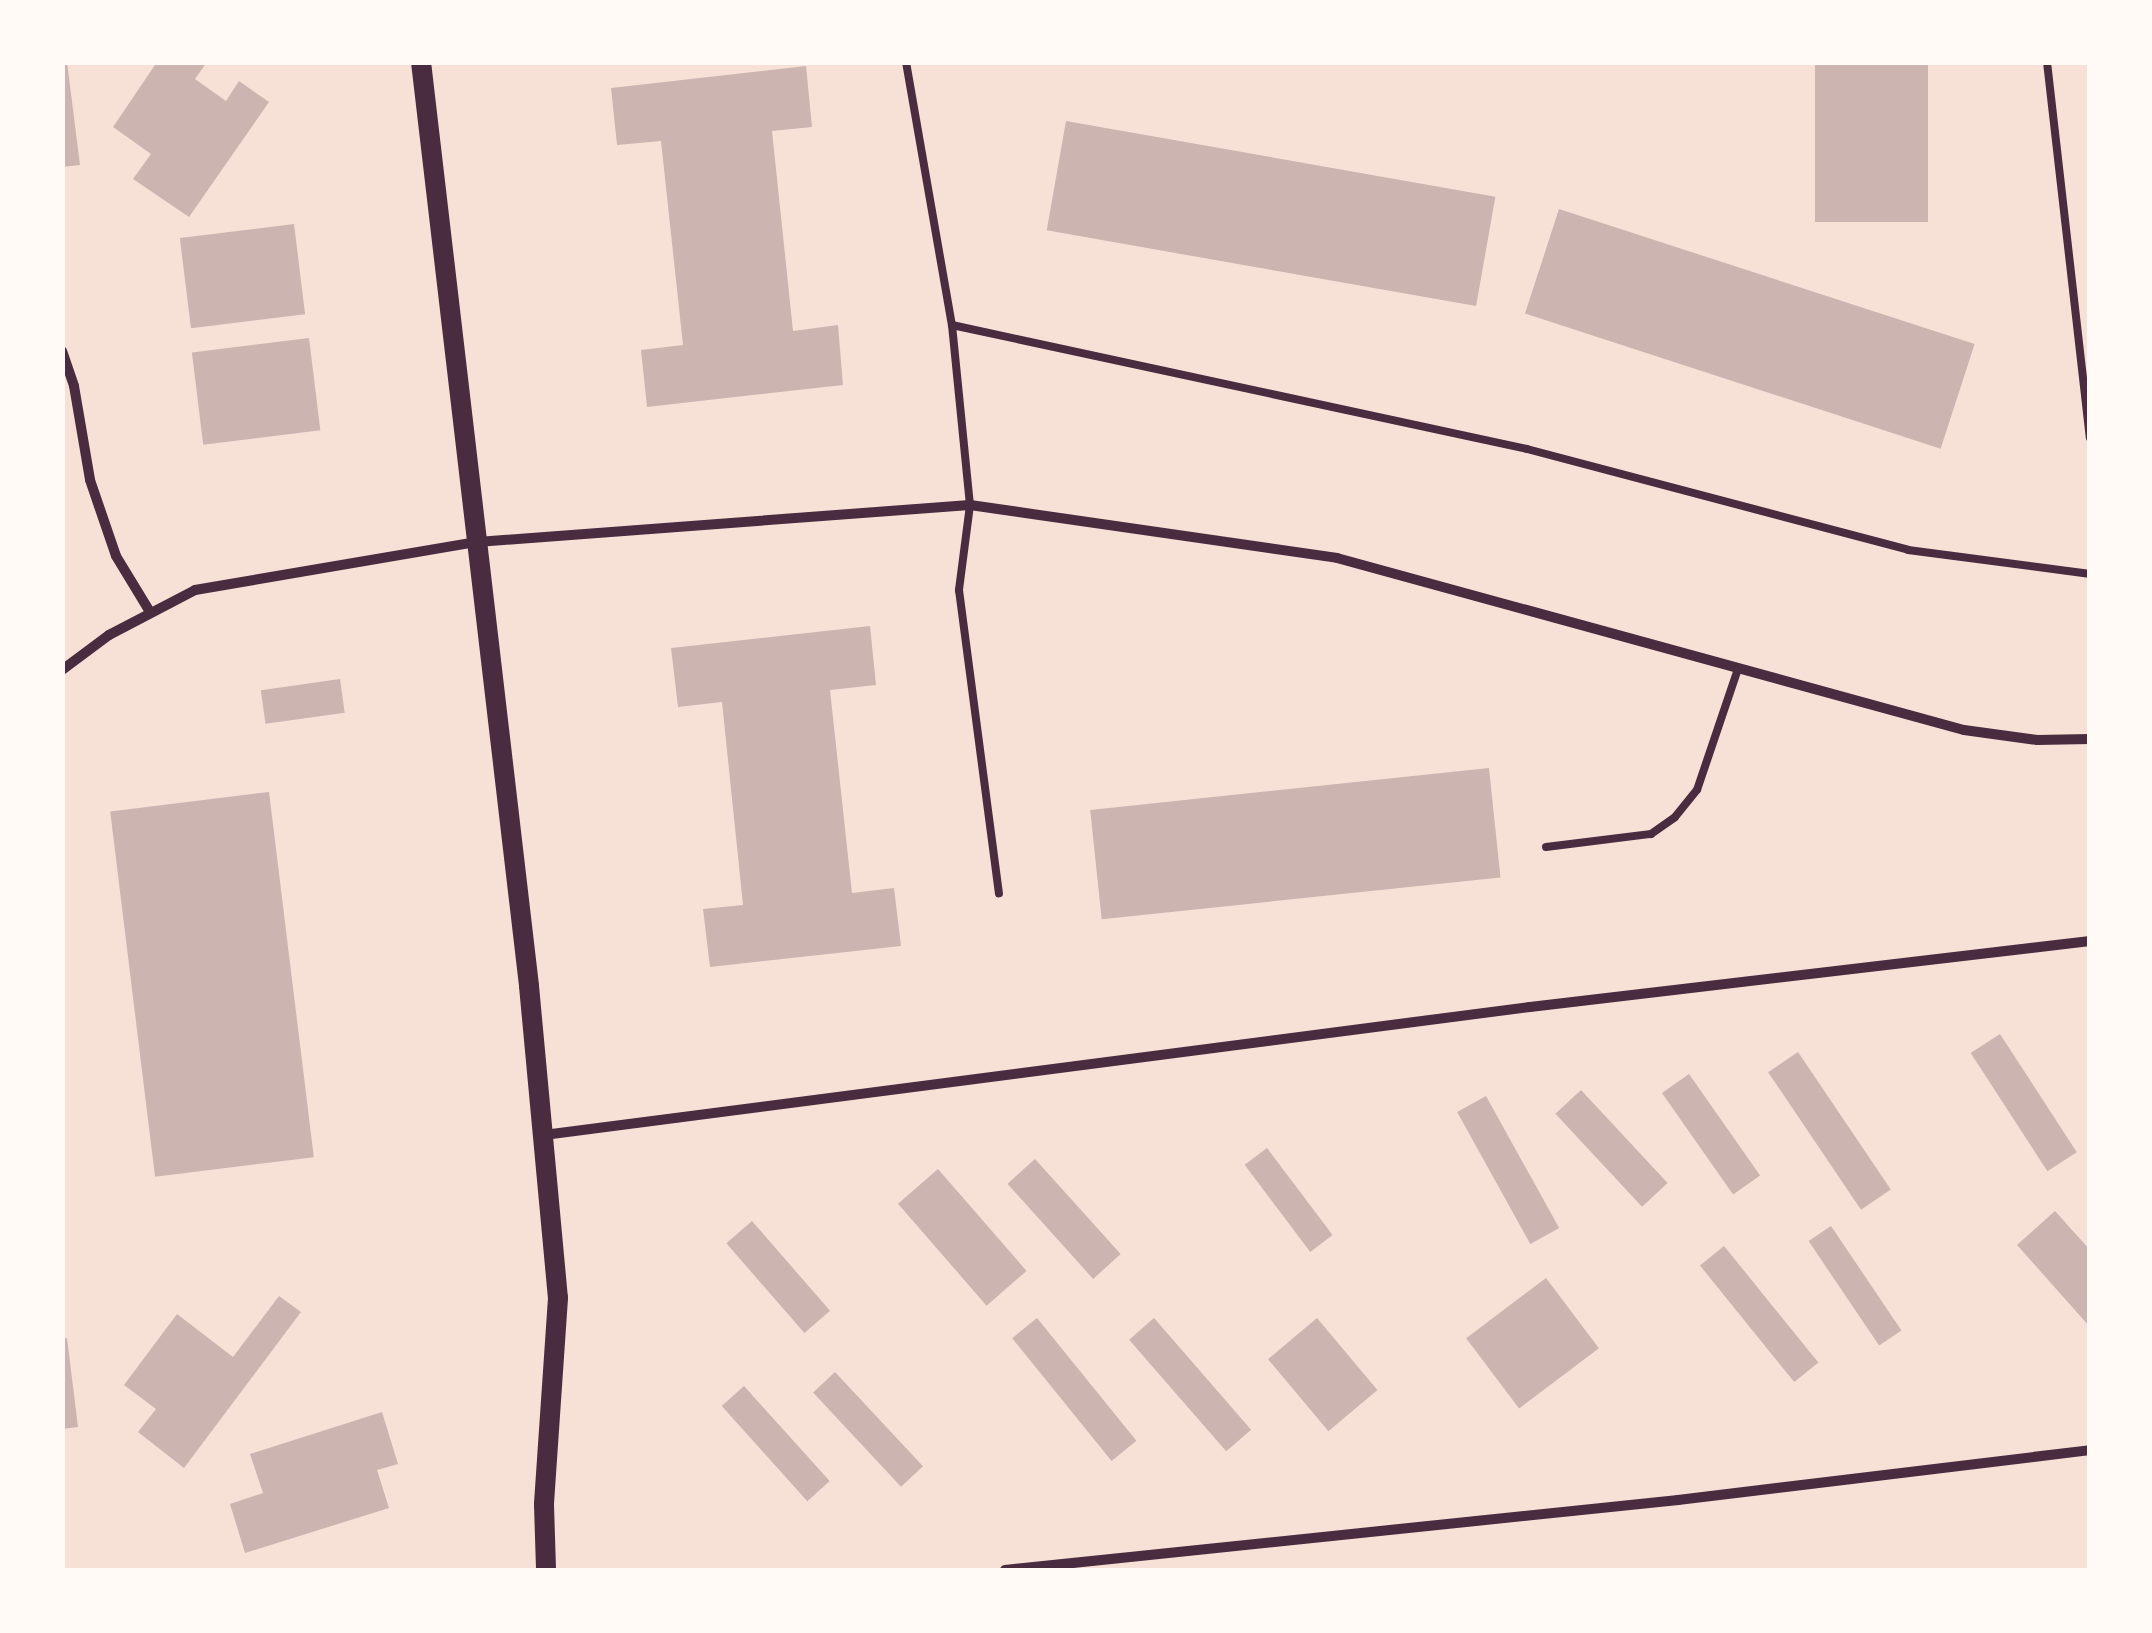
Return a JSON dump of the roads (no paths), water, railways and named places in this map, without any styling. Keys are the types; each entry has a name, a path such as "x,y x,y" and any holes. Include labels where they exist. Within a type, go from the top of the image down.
{"main road":[{"path":"422,62 558,1298 544,1505 546,1570"}],"street":[{"path":"62,351 74,386 90,480 116,556 150,612"},
{"path":"62,670 150,612 196,590 477,542 970,505 1338,558 1964,730 2037,740 2090,739"},
{"path":"543,1136 1530,1007 2090,941"},
{"path":"1005,1570 1678,1500 2090,1450"}],"lane":[{"path":"906,62 952,324 970,505 960,590 999,893"},
{"path":"2047,62 2090,438"},
{"path":"952,324 1526,449 1908,550 2090,574"},
{"path":"1546,847 1610,843 1651,834 1675,816 1702,778 1738,669"}]}
